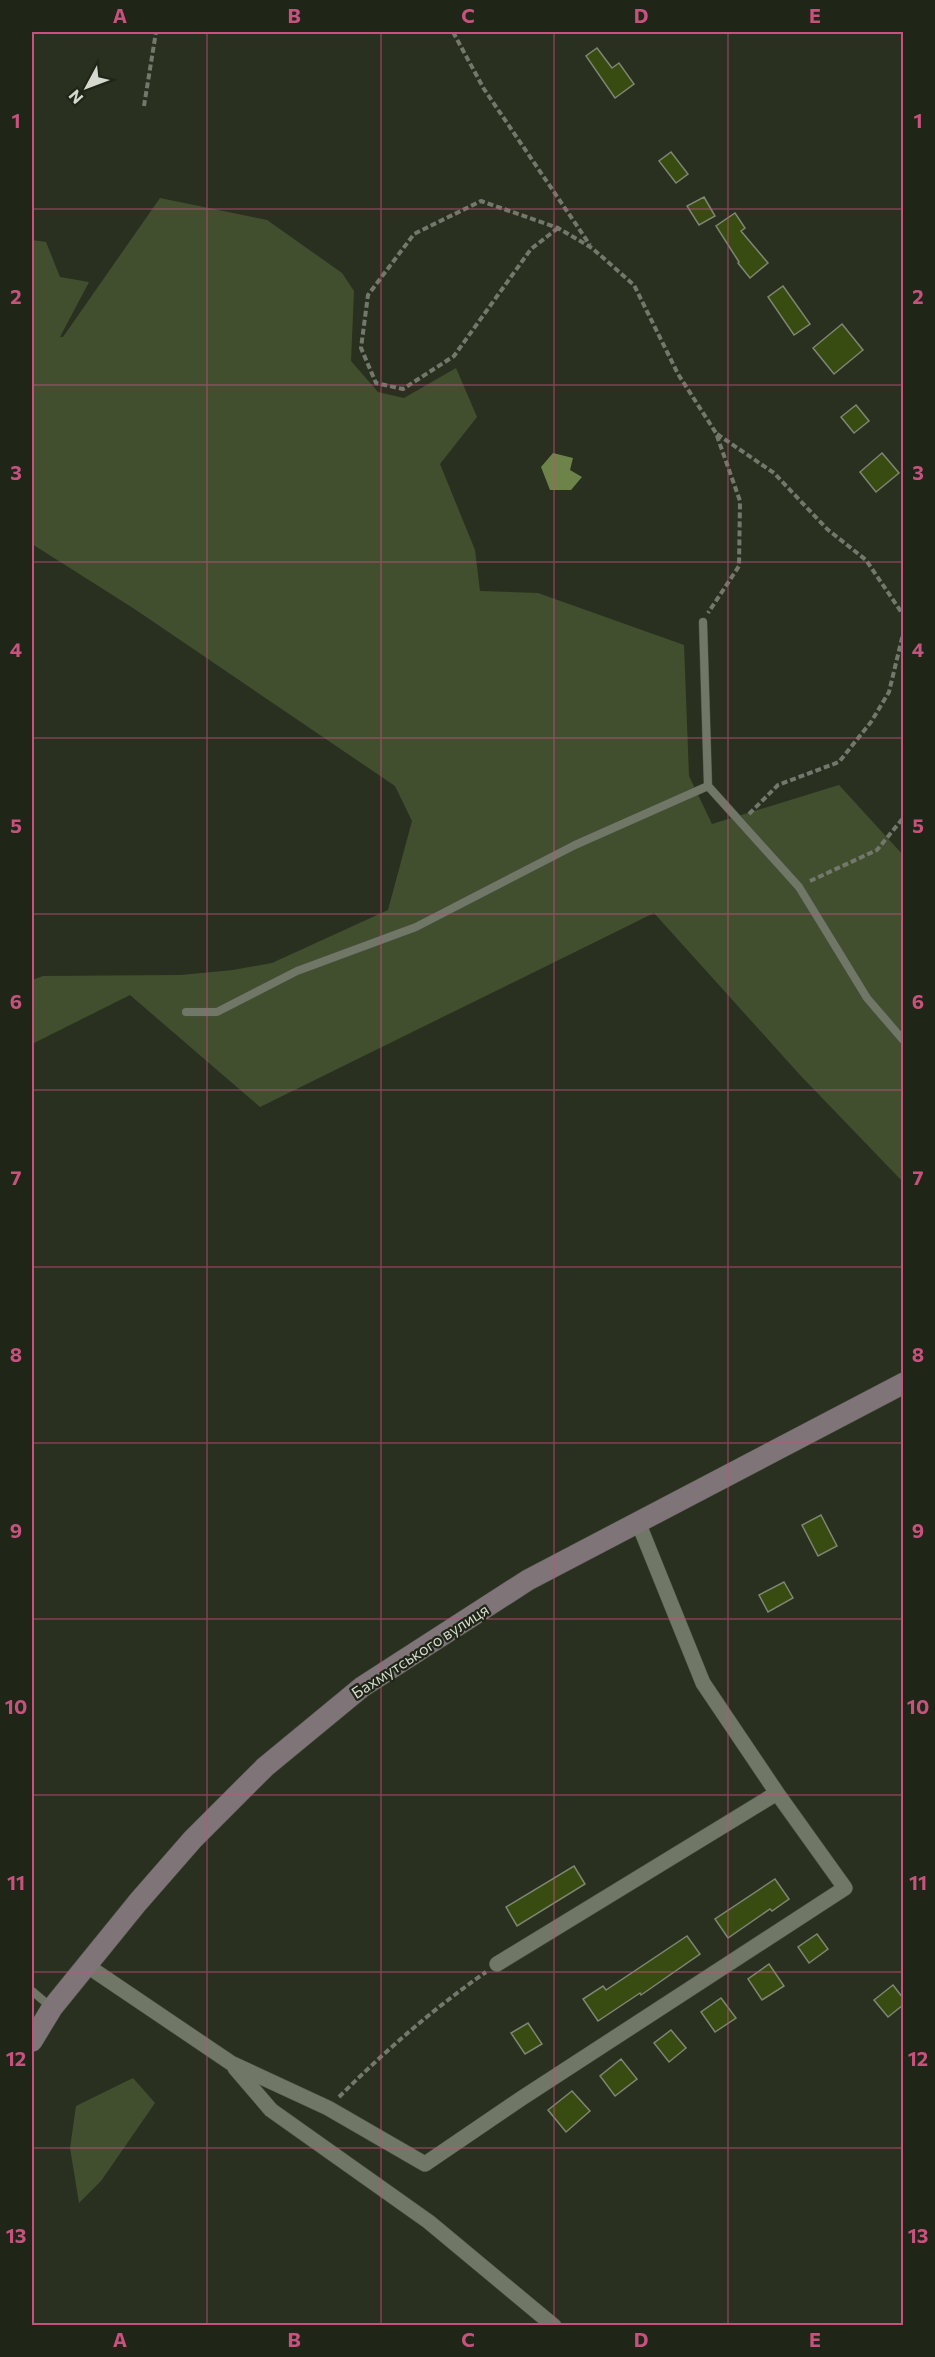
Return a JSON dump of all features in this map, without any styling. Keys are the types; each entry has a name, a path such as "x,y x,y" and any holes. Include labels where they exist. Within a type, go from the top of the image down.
{"main road":[{"name":"Бахмутського вулиця","path":"32,2041 52,2008 86,1965 201,1831 265,1767 362,1687 528,1580 903,1383"}],"street":[{"path":"86,1965 231,2063 328,2108 425,2164 522,2098 845,1888 777,1793 703,1683 638,1522"},
{"path":"497,1964 777,1793"},
{"path":"231,2063 271,2110 429,2222 554,2325"}],"lane":[{"path":"703,622 708,786 742,821 799,887 867,998 903,1041"},
{"path":"186,1012 216,1012 297,971 416,927 575,845 708,786"},
{"path":"32,1991 52,2008"}],"path":[{"path":"144,106 156,32"},
{"path":"453,32 484,89 592,248"},
{"path":"558,228 531,249 454,356 403,388 376,383 362,348 368,295 414,234 481,201 558,228 592,248 634,285 678,374 716,433 740,501 739,566 703,622"},
{"path":"716,433 774,473 827,529 866,560 903,616"},
{"path":"742,821 778,785 839,762 871,722 889,692 903,630"},
{"path":"799,887 877,850 903,817"},
{"path":"328,2108 388,2048 449,1998 497,1964"}],"shaded area":[{"path":"160,198 267,220 342,273 354,291 351,361 378,392 404,398 456,368 477,417 440,464 475,550 480,591 538,593 684,645 689,776 712,824 839,785 903,855 903,1182 800,1075 654,913 260,1107 130,995 32,1044 32,980 43,976 181,975 233,970 272,963 388,910 412,821 395,786 133,608 32,544 32,240 46,242 60,277 89,282 60,337 63,337"},
{"path":"553,453 573,458 570,470 582,477 571,490 550,490 541,467"},
{"path":"133,2078 155,2103 101,2181 79,2203 70,2148 76,2106"}],"building":[{"path":"597,48 612,68 619,63 634,84 615,98 586,56"},
{"path":"671,152 688,174 676,183 659,161"},
{"path":"704,197 715,216 699,225 687,206"},
{"path":"735,213 745,228 741,231 768,263 750,278 738,263 716,226"},
{"path":"783,286 810,324 794,335 768,297"},
{"path":"842,324 863,350 834,374 813,348"},
{"path":"856,405 869,421 854,433 841,417"},
{"path":"882,453 899,473 876,492 860,472"},
{"path":"821,1515 837,1546 818,1556 802,1525"},
{"path":"784,1582 793,1598 768,1612 759,1595"},
{"path":"574,1866 585,1884 517,1926 506,1907"},
{"path":"775,1879 789,1899 772,1911 770,1909 728,1938 715,1919"},
{"path":"817,1934 828,1949 809,1963 798,1947"},
{"path":"687,1936 700,1954 641,1995 640,1993 598,2021 583,1999 603,1986 606,1990"},
{"path":"769,1964 784,1986 762,2000 748,1979"},
{"path":"893,1985 903,1998 903,2005 888,2017 874,2000"},
{"path":"721,1998 736,2018 715,2032 701,2012"},
{"path":"528,2023 542,2044 525,2054 511,2033"},
{"path":"671,2030 686,2048 669,2062 654,2043"},
{"path":"621,2059 637,2079 615,2096 600,2076"},
{"path":"572,2091 590,2111 566,2132 548,2110"}]}
